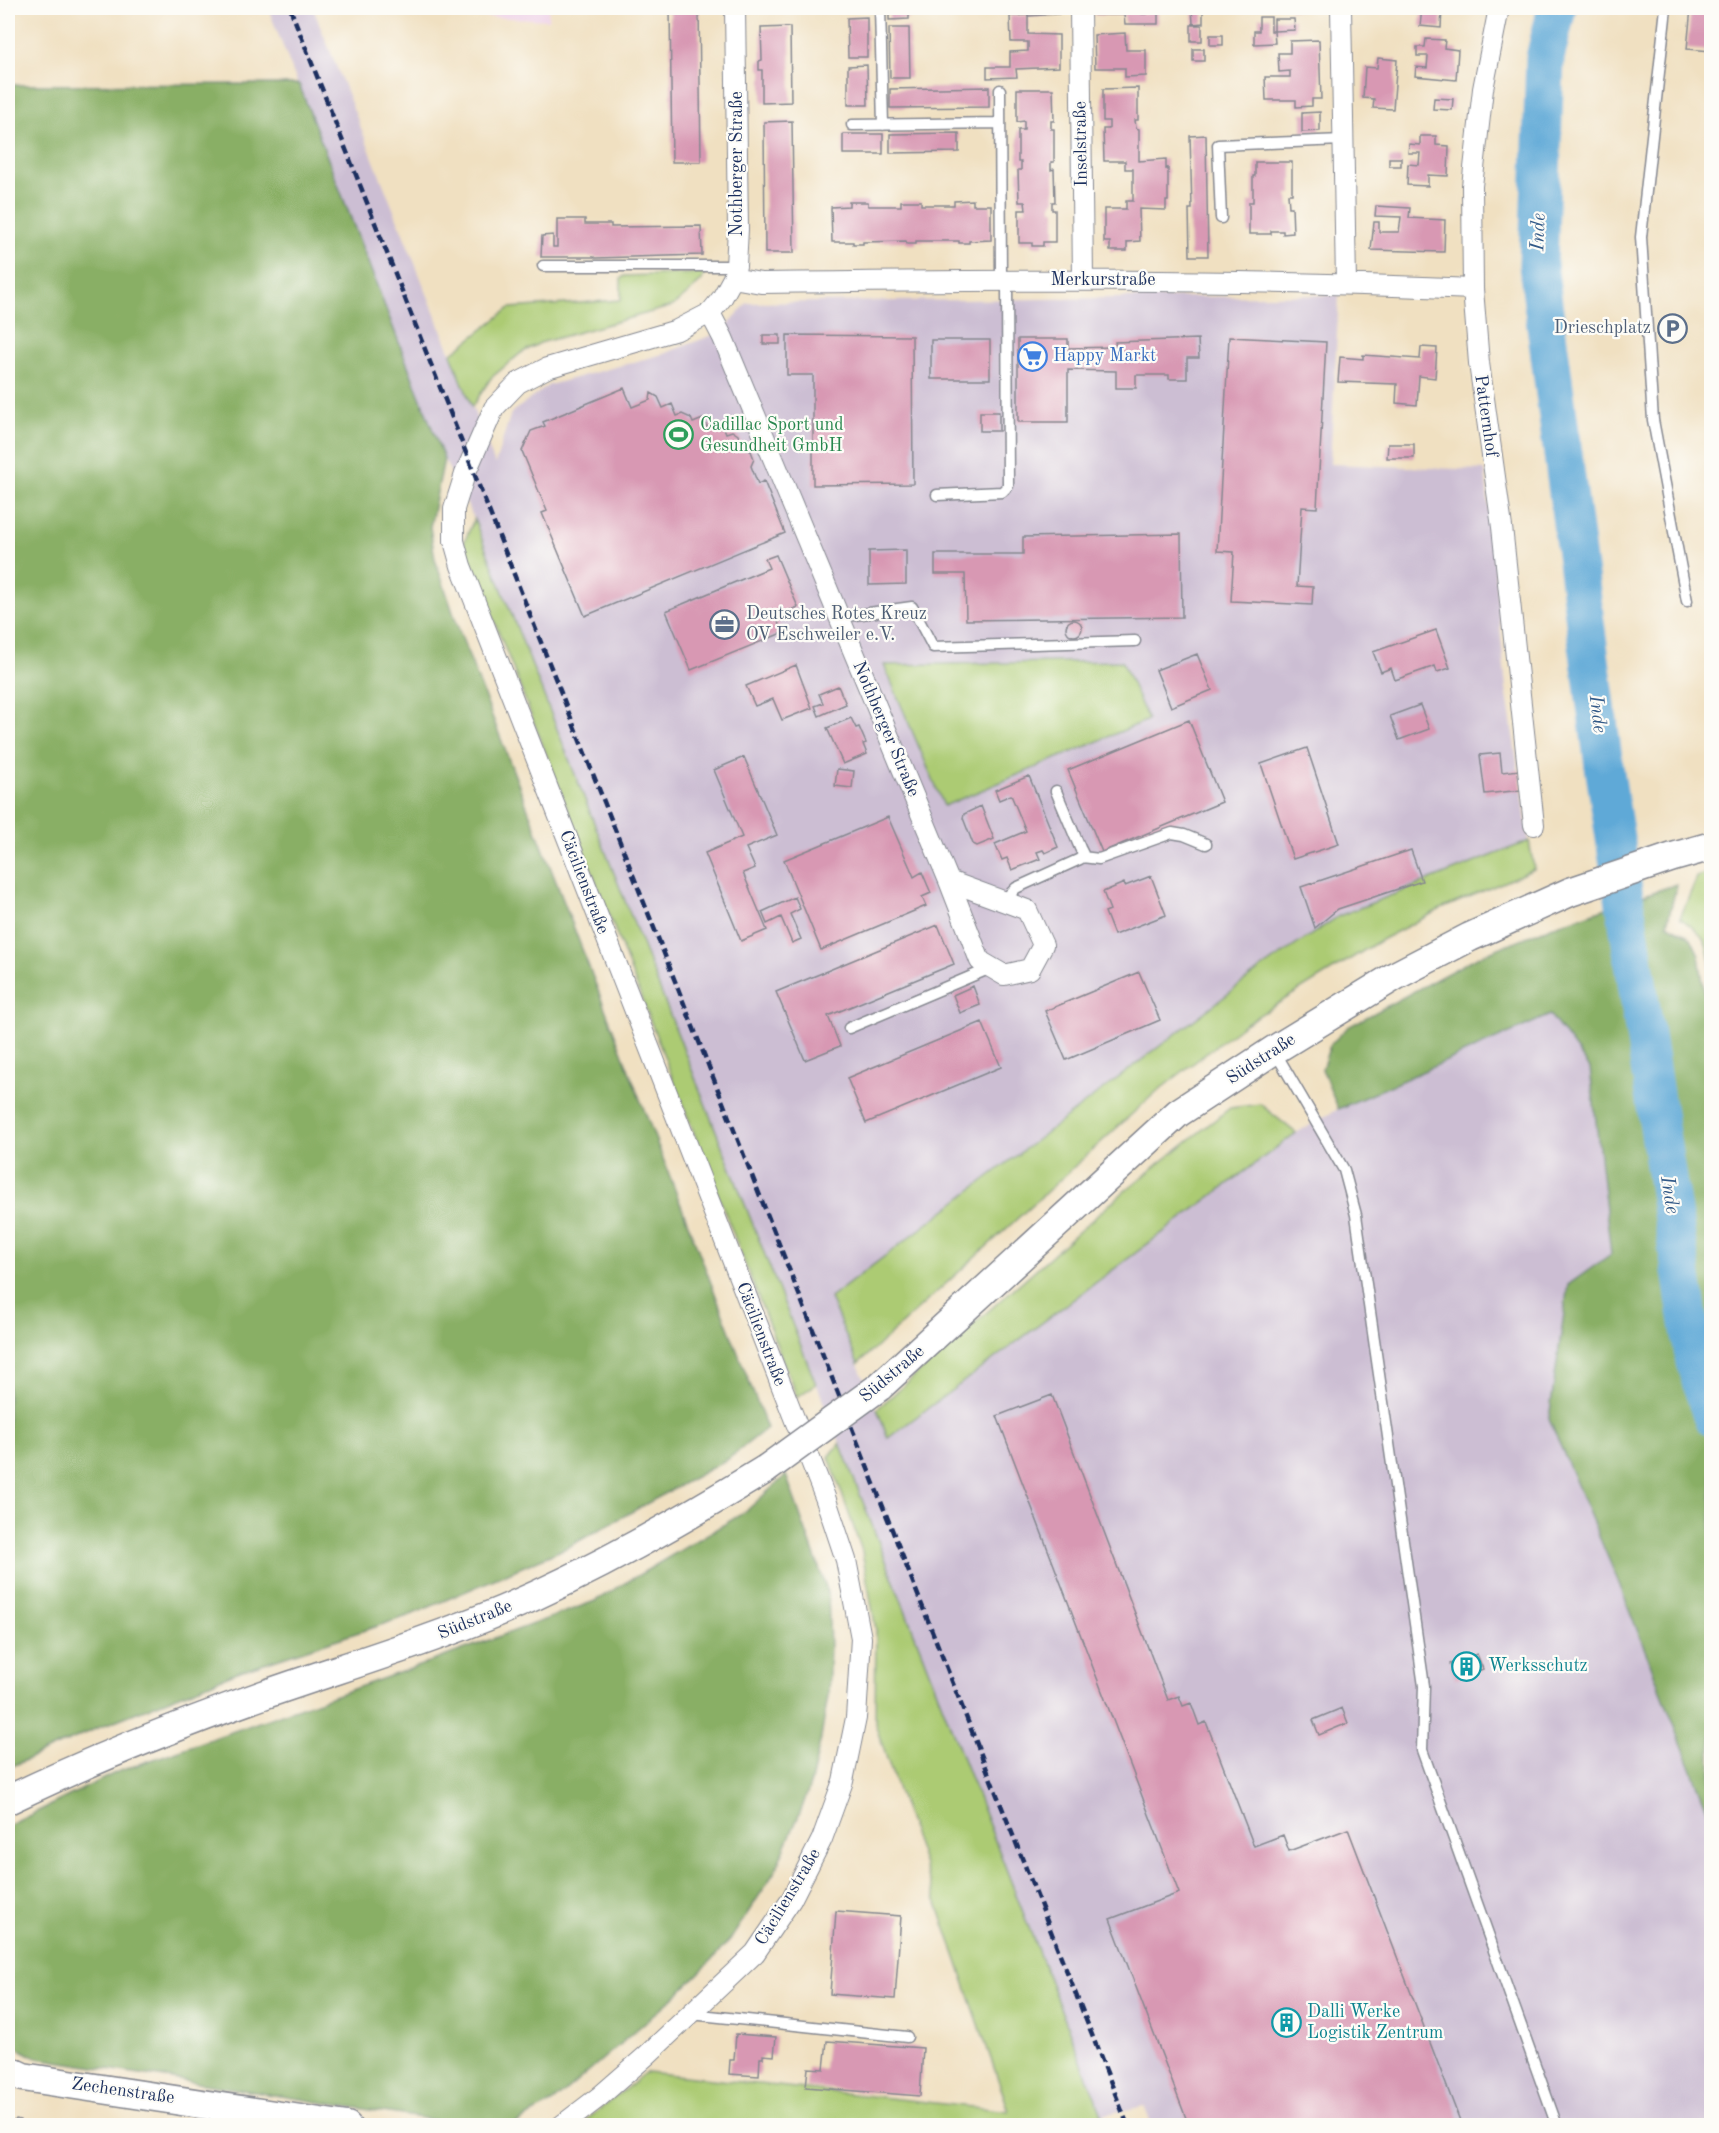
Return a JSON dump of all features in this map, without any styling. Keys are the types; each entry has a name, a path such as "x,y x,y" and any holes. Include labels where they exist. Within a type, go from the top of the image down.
{"main road":[{"name":"Südstraße","path":"8,1800 138,1741 426,1640 503,1610 580,1575 695,1512 766,1469 879,1388 1178,1113 1274,1050 1395,976 1470,937 1570,892 1712,846"},
{"name":"Zechenstraße","path":"8,2070 23,2077 347,2126"}],"street":[{"name":"Nothberger Straße","path":"465,474 494,408 518,383 547,368 677,330 710,313 722,298 735,272 738,229 735,8"},
{"name":"Inselstraße","path":"1080,8 1083,280"},
{"path":"1341,8 1346,283"},
{"name":"Patternhof","path":"1498,8 1483,89 1472,186 1473,289 1479,363 1502,527 1534,825"},
{"name":"Merkurstraße","path":"735,272 761,283 1083,280 1346,283 1473,289"},
{"name":"Nothberger Straße","path":"710,313 723,338 840,617 980,961 991,968"},
{"name":"Cäcilienstraße","path":"465,474 454,509 454,541 460,566 825,1497 846,1560 861,1638 856,1718 843,1781 822,1839 791,1900 755,1953 599,2097 561,2126"},
{"path":"949,881 1027,910 1043,945 1030,969 1004,975 991,968"}],"lane":[{"path":"880,8 883,125"},
{"path":"1666,8 1641,237 1653,420 1687,602"},
{"path":"937,495 1002,492 1008,486 1000,90"},
{"path":"852,124 1000,123"},
{"path":"1221,218 1218,145 1343,140"},
{"path":"543,266 735,272"},
{"path":"840,617 912,607 933,647 1135,641"},
{"path":"1056,791 1082,857"},
{"path":"1082,857 1099,859 1172,833 1206,843"},
{"path":"1003,900 1016,888 1080,860 1082,857"},
{"path":"849,1028 991,968"},
{"path":"1274,1050 1344,1170 1356,1215 1424,1686 1422,1750 1557,2126"},
{"path":"691,2014 907,2037"}],"shaded area":[{"path":"268,8 313,8 495,464 511,413 549,385 663,354 723,331 747,303 1339,295 1330,464 1485,470 1506,688 1529,841 1339,916 1262,968 830,1298 889,1438 1296,1133 1338,1109 1550,1015 1590,1068 1611,1255 1568,1285 1549,1419 1618,1581 1711,1819 1711,2125 1152,2126 1144,2106 1102,2115 840,1443 474,519 444,459"},
{"path":"315,8 549,8 548,20"}],"green space":[{"path":"299,84 444,459 430,527 435,559 460,633 767,1428 728,1459 566,1548 411,1615 240,1671 102,1726 8,1768 8,85"},
{"path":"704,273 702,280 673,306 540,343 521,353 491,378 472,407 451,354 510,308 621,300 621,279 624,276"},
{"path":"474,519 816,1384 797,1397 464,543"},
{"path":"1122,661 1148,720 944,806 884,665"},
{"path":"1529,841 1534,869 1439,910 1381,940 1243,1025 1155,1093 858,1364 830,1298 1262,968 1339,916"},
{"path":"1712,872 1711,969 1703,939 1680,918 1697,877"},
{"path":"1677,884 1667,924 1691,938 1699,955 1712,1048 1711,1819 1618,1581 1549,1419 1568,1285 1611,1254 1590,1068 1550,1015 1338,1109 1322,1069 1330,1045 1348,1027 1479,956 1551,927"},
{"path":"1260,1104 1296,1133 888,1438 877,1409 1127,1189 1230,1108"},
{"path":"840,1443 1106,2125 580,2125 647,2072 1009,2111 875,1724 876,1630 862,1551 829,1457"},
{"path":"786,1475 828,1593 830,1648 828,1696 811,1782 802,1808 774,1873 732,1937 679,1993 553,2102 514,2125 466,2125 37,2058 8,2043 8,1826 117,1772 430,1662 595,1601 745,1512"}],"building":[{"path":"670,8 699,8 701,162 672,162"},
{"path":"889,8 909,8 909,19 889,20"},
{"path":"1027,8 1059,8 1059,14 1028,16 1028,34 1059,35 1059,67 1016,69 1017,77 987,78 987,67 1010,67 1010,52 1028,51 1028,42 1011,42 1010,16 1028,15"},
{"path":"1093,8 1142,8 1142,14 1147,14 1147,9 1158,9 1158,24 1125,24 1124,15 1094,15"},
{"path":"1192,8 1203,8 1203,23 1193,24"},
{"path":"1290,8 1316,8 1316,9 1290,10"},
{"path":"1422,8 1442,8 1441,28 1420,26"},
{"path":"1691,8 1712,8 1712,51 1687,49"},
{"path":"867,17 867,57 848,57 847,18"},
{"path":"1259,17 1271,17 1271,31 1274,31 1275,43 1254,44 1254,31 1259,31"},
{"path":"1274,19 1294,19 1295,30 1274,31"},
{"path":"1191,25 1202,25 1202,41 1191,41"},
{"path":"790,27 791,102 762,103 762,70 759,70 759,61 762,60 761,28"},
{"path":"889,28 909,28 910,78 890,78"},
{"path":"1125,33 1126,50 1146,50 1146,76 1125,77 1125,68 1095,68 1094,35"},
{"path":"1210,35 1223,35 1223,45 1210,45"},
{"path":"1426,39 1445,40 1444,48 1458,50 1456,80 1415,76 1416,67 1427,68 1428,56 1417,56 1417,47 1425,47"},
{"path":"1319,40 1321,99 1312,99 1312,106 1296,107 1296,100 1266,100 1265,77 1290,77 1290,71 1279,72 1278,53 1290,53 1290,41"},
{"path":"1193,49 1204,49 1204,61 1193,61"},
{"path":"1378,58 1397,60 1393,109 1373,108 1374,99 1363,98 1365,67 1377,68"},
{"path":"867,65 868,105 848,105 848,66"},
{"path":"989,87 989,107 890,108 890,89"},
{"path":"1138,88 1138,120 1135,120 1136,128 1139,129 1139,161 1166,159 1168,201 1166,201 1166,210 1139,209 1140,241 1127,242 1127,251 1110,251 1110,242 1104,242 1104,209 1126,209 1126,201 1133,201 1133,169 1125,169 1125,161 1104,161 1103,129 1109,129 1109,121 1103,121 1103,89"},
{"path":"1017,89 1053,89 1054,121 1051,121 1051,129 1054,129 1054,162 1051,162 1051,170 1054,169 1055,202 1052,202 1052,210 1055,210 1055,242 1043,242 1043,246 1019,243 1019,210 1026,210 1025,202 1019,202 1018,170 1021,170 1021,162 1018,162 1018,130 1024,130 1024,121 1017,122"},
{"path":"1434,98 1453,99 1452,110 1433,109"},
{"path":"1320,112 1320,131 1302,132 1302,113"},
{"path":"792,121 794,253 765,253 764,122"},
{"path":"959,133 959,152 890,153 890,134"},
{"path":"843,134 883,134 883,154 843,154"},
{"path":"1206,135 1208,256 1190,256 1189,209 1192,209 1190,136"},
{"path":"1420,136 1436,136 1436,145 1449,146 1448,176 1428,175 1428,186 1407,185 1408,164 1419,165 1420,153 1408,153 1409,144 1420,145"},
{"path":"1389,158 1401,158 1401,166 1389,166"},
{"path":"1255,162 1292,162 1292,194 1288,194 1289,207 1292,207 1293,233 1283,234 1283,231 1271,231 1271,234 1249,234 1249,202 1253,202"},
{"path":"973,200 973,205 991,205 991,240 969,241 969,243 916,241 916,244 907,244 906,241 863,242 863,244 832,242 831,207 849,206 849,202 868,202 868,206 901,206 901,201 921,201 921,205 954,205 954,201"},
{"path":"1376,206 1410,208 1409,218 1445,220 1444,252 1371,250 1374,222 1379,222 1379,232 1399,232 1401,217 1375,216"},
{"path":"557,219 585,219 585,224 611,224 611,227 701,226 702,255 541,257 542,236 553,235 553,247 557,247"},
{"path":"763,335 780,335 780,344 763,344"},
{"path":"787,335 912,336 913,484 813,485 813,375 787,375"},
{"path":"1229,337 1326,342 1317,508 1302,507 1297,586 1313,587 1312,605 1231,601 1234,552 1217,551"},
{"path":"1018,339 1068,339 1068,348 1116,347 1115,342 1198,339 1199,358 1187,358 1187,379 1169,379 1169,375 1136,375 1136,388 1116,388 1116,371 1068,370 1068,422 1018,422"},
{"path":"931,340 990,340 990,379 931,379"},
{"path":"1421,347 1437,348 1435,378 1419,376 1417,405 1396,403 1397,384 1338,382 1340,357 1363,359 1363,355 1420,359"},
{"path":"624,388 632,407 650,400 651,393 658,397 663,408 672,404 677,416 682,414 691,418 693,423 703,419 707,427 714,424 724,428 726,433 732,431 738,435 743,448 751,451 754,459 751,466 758,484 764,481 785,533 585,616 542,513 547,511 522,451 531,431 545,426 543,422"},
{"path":"980,412 999,412 999,431 980,431"},
{"path":"1388,444 1414,444 1414,458 1387,458"},
{"path":"1181,534 1182,617 966,620 965,574 935,574 935,554 1023,554 1023,537"},
{"path":"906,550 906,584 869,585 869,551"},
{"name":"Deutsches Rotes Kreuz OV Eschweiler e.V.","path":"776,555 798,607 776,616 782,633 691,670 666,611 769,568 765,559"},
{"path":"1071,620 1077,620 1082,628 1080,634 1071,636 1066,631 1066,625"},
{"path":"1436,630 1450,668 1437,672 1435,666 1395,680 1391,668 1381,672 1373,652"},
{"path":"1197,654 1212,690 1171,707 1156,670"},
{"path":"796,665 812,708 782,720 773,699 755,706 746,686"},
{"path":"838,686 846,704 819,716 815,706 823,703 819,694"},
{"path":"1420,705 1429,729 1399,740 1390,716"},
{"path":"851,718 856,728 859,727 866,743 863,744 867,754 843,764 827,728"},
{"path":"1189,720 1222,802 1102,852 1068,770"},
{"path":"1307,748 1339,844 1293,859 1261,764"},
{"path":"1500,753 1502,772 1520,770 1522,790 1485,794 1480,755"},
{"path":"744,757 777,835 746,848 755,868 743,873 767,930 741,941 705,853 742,837 714,770"},
{"path":"837,769 854,771 852,788 835,786"},
{"path":"1029,776 1058,847 1045,853 1043,850 1037,852 1040,859 1012,870 1007,858 1002,860 995,844 1026,831 1011,795 999,800 995,790"},
{"path":"981,806 994,839 977,846 973,844 963,818 964,814"},
{"path":"888,817 914,877 922,872 931,893 922,897 926,906 821,950 784,860"},
{"path":"1411,850 1422,881 1338,909 1315,928 1301,887"},
{"path":"1151,876 1166,915 1114,935 1105,912 1110,910 1103,892 1124,883 1125,886"},
{"path":"795,897 800,909 790,914 801,939 792,943 781,917 767,924 762,912"},
{"path":"938,925 954,964 828,1016 840,1046 805,1060 776,992"},
{"path":"1139,972 1160,1020 1066,1060 1045,1011"},
{"path":"973,986 980,1005 960,1013 953,995"},
{"path":"982,1022 1001,1067 866,1123 847,1078"},
{"name":"Dalli Werke Logistik Zentrum","path":"1052,1395 1168,1700 1179,1696 1183,1706 1191,1703 1199,1725 1206,1722 1254,1846 1283,1835 1289,1851 1348,1829 1462,2126 1189,2126 1110,1919 1179,1893 997,1416"},
{"name":"Werksschutz","path":"1477,1654 1483,1669 1456,1679 1450,1664"},
{"path":"1342,1708 1348,1723 1319,1735 1313,1720"},
{"path":"836,1911 901,1916 895,1999 830,1994"},
{"path":"736,2034 776,2037 774,2056 763,2055 763,2058 760,2058 759,2076 729,2074 730,2060 734,2060"},
{"path":"827,2041 923,2048 920,2096 806,2087 808,2068 824,2069"},
{"path":"16,2119 20,2122 40,2123 40,2126 8,2126 8,2120 15,2121"}],"waterway":[{"name":"Inde","path":"1557,8 1545,58 1538,265 1604,766 1695,1362 1712,1416"}],"railway":[{"path":"290,8 1128,2126"}],"place":[{"name":"Drieschplatz","path":"1672,328"},
{"name":"Happy Markt","path":"1032,356"},
{"name":"Cadillac Sport und Gesundheit GmbH","path":"679,435"},
{"name":"Deutsches Rotes Kreuz OV Eschweiler e.V.","path":"725,624"},
{"name":"Werksschutz","path":"1467,1666"},
{"name":"Dalli Werke Logistik Zentrum","path":"1286,2022"}]}
